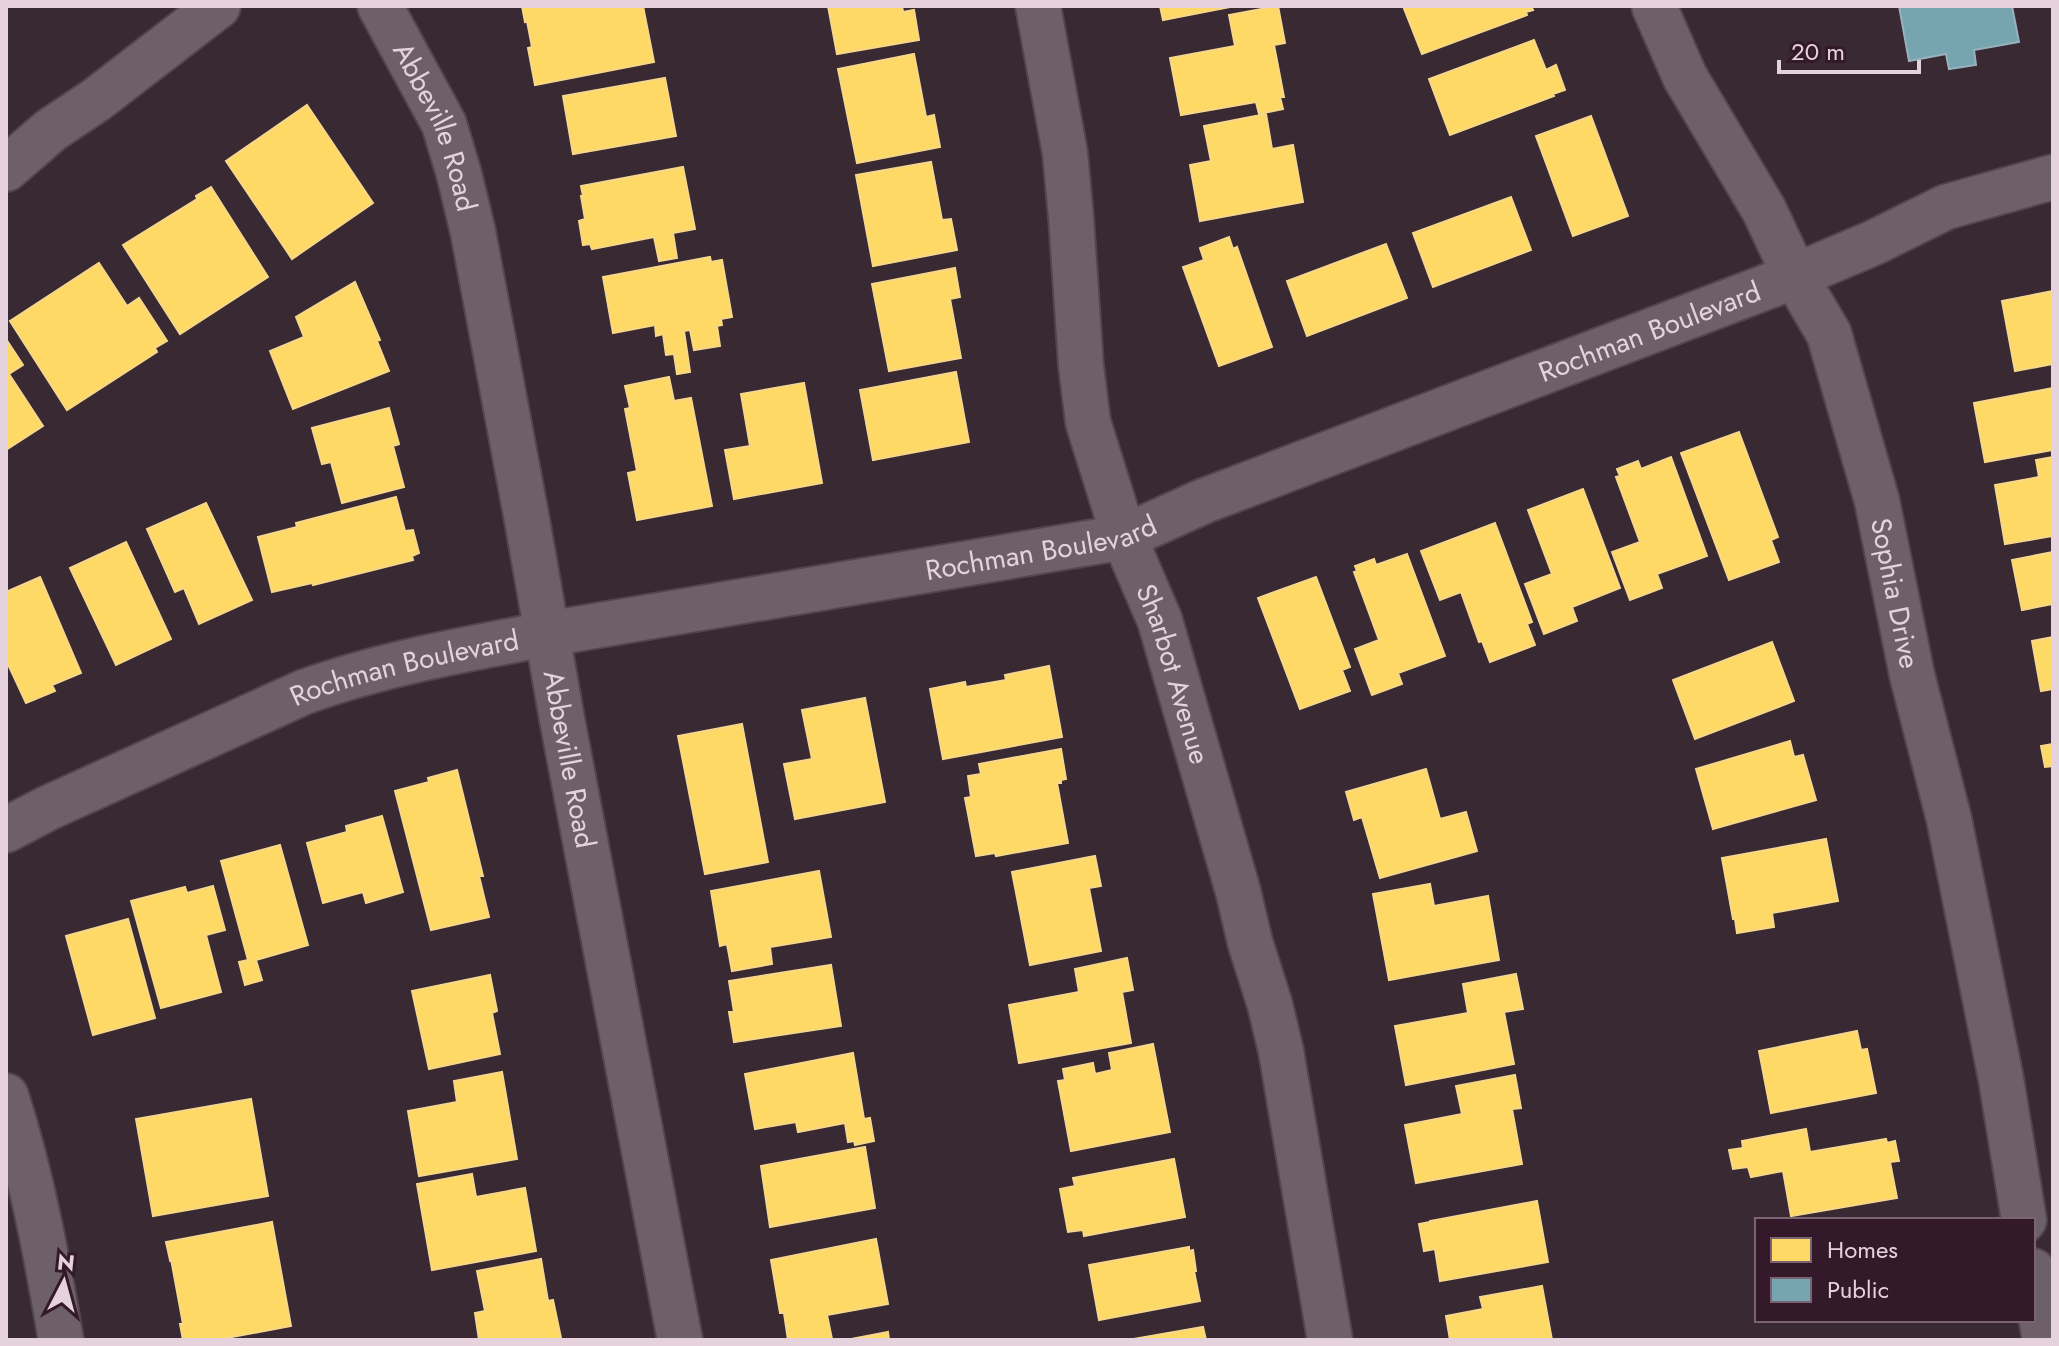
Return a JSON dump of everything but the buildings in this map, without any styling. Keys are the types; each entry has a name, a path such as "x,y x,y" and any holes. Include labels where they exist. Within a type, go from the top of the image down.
{"street":[{"path":"6,169 51,130 96,100 218,6"},
{"name":"Abbeville Road","path":"380,6 444,124 473,232 680,1340"},
{"name":"Sharbot Avenue","path":"1038,6 1065,153 1088,422 1124,537 1160,621 1270,1005 1281,1051 1330,1340"},
{"name":"Sophia Drive","path":"1654,6 1685,77 1764,210 1795,276 1829,334 1877,501 1912,675 1949,819 2001,1079 2024,1218"},
{"name":"Rochman Boulevard","path":"6,830 304,692 348,677 547,634 1124,537 1204,501 1795,276 1873,243 1946,207 2053,177"},
{"path":"6,1096 47,1260 61,1340"},
{"path":"2035,1282 2045,1340"}]}
